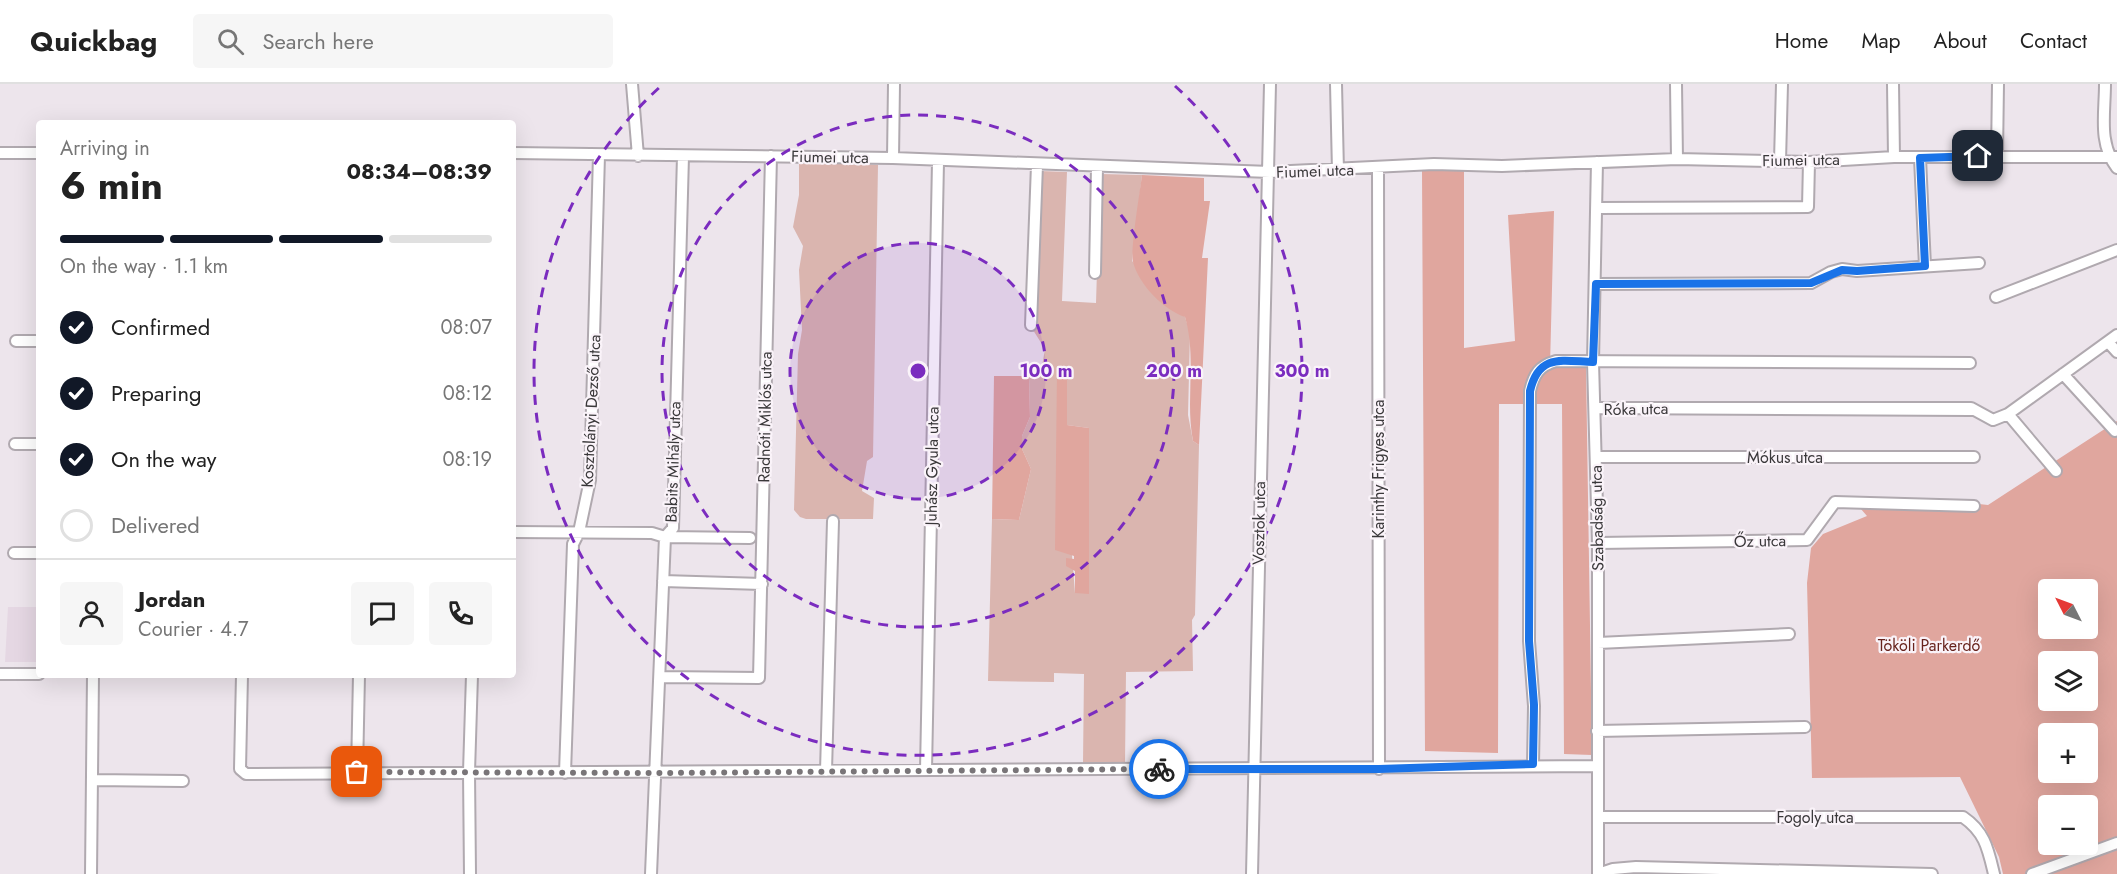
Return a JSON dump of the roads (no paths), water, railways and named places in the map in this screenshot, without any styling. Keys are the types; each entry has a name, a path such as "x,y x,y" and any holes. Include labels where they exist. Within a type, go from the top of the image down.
{"street":[{"path":"632,84 638,156"},
{"path":"893,158 894,84"},
{"name":"Vosztok utca","path":"1252,874 1267,182 1270,172 1270,84"},
{"path":"1336,84 1338,171"},
{"path":"1676,84 1677,159"},
{"path":"1780,161 1782,84"},
{"path":"1893,84 1894,157"},
{"path":"1997,155 1998,84"},
{"path":"2117,93 2105,89 2104,141 2117,168"},
{"path":"0,153 36,153"},
{"name":"Fiumei utca","path":"516,153 893,158 938,162 1270,172 1338,171 1434,164 1502,166 1677,159 1809,162 1894,157 2112,156"},
{"name":"Kosztolányi Dezső utca","path":"565,773 573,544 579,532 590,480 599,155"},
{"name":"Babits Mihály utca","path":"651,874 661,677 665,537 673,528 683,156"},
{"name":"Radnóti Miklós utca","path":"661,677 759,678 771,156"},
{"path":"1920,158 1925,266"},
{"name":"Juhász Gyula utca","path":"927,770 938,162"},
{"name":"Szabadság utca","path":"1597,162 1598,208 1593,362 1598,543 1596,766 1598,874"},
{"path":"1598,208 1808,207 1809,162"},
{"path":"1031,325 1037,165"},
{"path":"1095,273 1097,167"},
{"name":"Karinthy Frigyes utca","path":"1378,168 1379,769"},
{"path":"1996,297 2117,250"},
{"path":"1596,284 1811,283 1842,270 1979,263"},
{"path":"2056,471 2008,414 2113,338 2117,352"},
{"path":"16,341 36,341"},
{"path":"1533,764 1534,705 1529,641 1530,391 1534,375 1544,364 1556,361 1970,363"},
{"path":"2063,374 2115,431"},
{"name":"Róka utca","path":"1596,409 1971,410 1993,420 2008,414"},
{"path":"15,444 36,444"},
{"name":"Mókus utca","path":"1597,457 1974,457"},
{"name":"Őz utca","path":"1598,543 1807,540 1835,502 1974,506"},
{"path":"826,771 833,521"},
{"path":"516,532 652,533 665,537 750,538"},
{"path":"14,553 36,553"},
{"path":"663,581 762,584"},
{"path":"1598,643 1789,634"},
{"path":"0,675 36,674"},
{"path":"90,874 93,678"},
{"path":"242,678 240,769 246,774 1379,769 1533,764 1596,766"},
{"path":"357,772 359,678"},
{"path":"470,874 469,772 472,678"},
{"path":"1597,731 1805,727"},
{"path":"92,780 183,781"},
{"name":"Fogoly utca","path":"1598,817 1963,817 1976,826 1986,839 1994,874"},
{"path":"2032,874 2117,843"},
{"path":"1598,874 1613,869 1636,867 1928,874"}],"park label":[{"name":"Tököli Parkerdő","path":"1929,645"}]}
